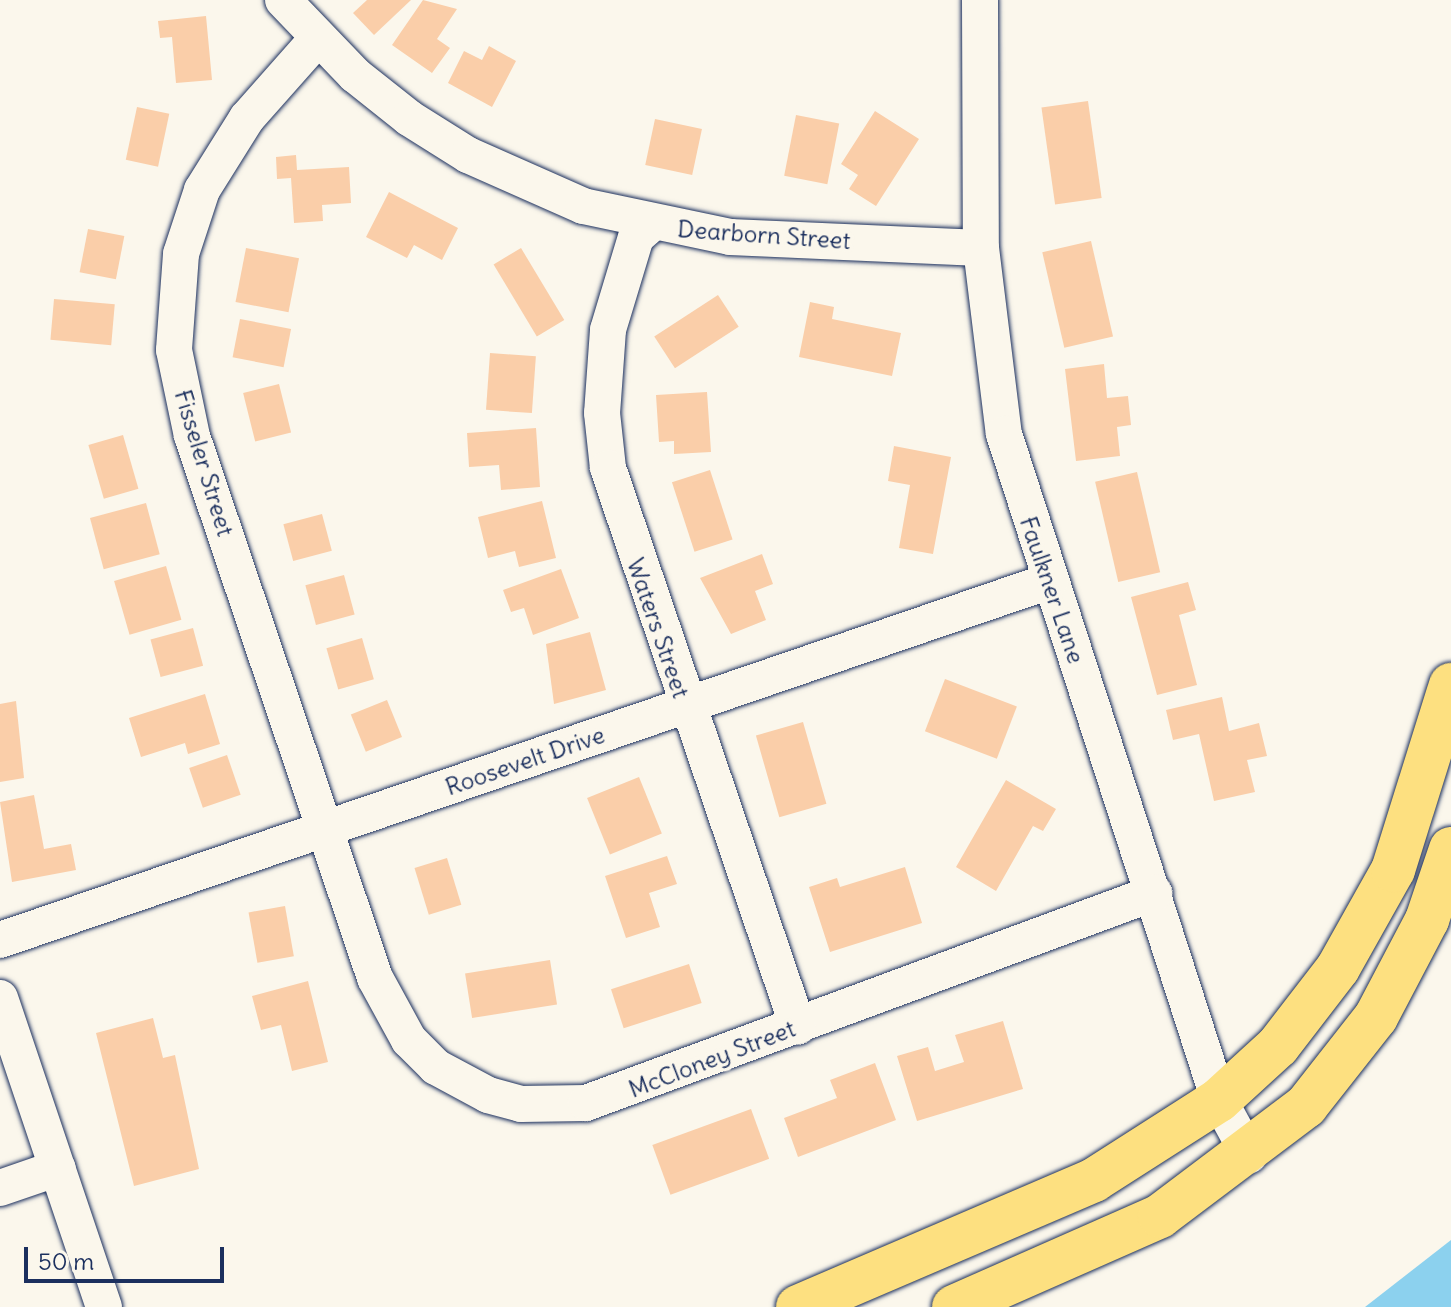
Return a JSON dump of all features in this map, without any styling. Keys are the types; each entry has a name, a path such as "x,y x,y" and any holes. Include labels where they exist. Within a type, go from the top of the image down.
{"main road":[{"path":"798,1307 1094,1180 1219,1100 1278,1046 1345,956 1393,870 1451,685"},
{"path":"954,1307 1160,1216 1249,1155 1306,1106 1376,1017 1427,920 1451,849"}],"street":[{"name":"Dearborn Street","path":"283,0 317,39 409,118 468,155 583,206 650,225 730,237 981,248"},
{"name":"Faulkner Lane","path":"980,0 981,248 1004,434 1219,1100 1249,1155"},
{"name":"Fisseler Street","path":"317,39 218,160 188,227 173,310 179,389 192,436 353,911"},
{"name":"Waters Street","path":"650,225 636,237 615,296 602,413 621,522 798,1027"},
{"name":"Roosevelt Drive","path":"0,940 1050,581"},
{"name":"McCloney Street","path":"353,911 387,1008 409,1040 461,1083 521,1104 602,1099 1154,893"},
{"path":"0,998 104,1307"},
{"path":"0,1188 58,1168"}],"water":[{"path":"1451,1240 1451,1307 1365,1307"}],"building":[{"path":"367,0 411,0 374,35 353,13"},
{"path":"423,0 457,9 437,39 450,48 432,73 392,45"},
{"path":"206,16 212,80 176,83 172,37 160,38 158,21"},
{"path":"489,46 516,61 492,107 448,83 464,51 482,60"},
{"path":"1088,101 1102,198 1055,205 1041,108"},
{"path":"137,107 169,114 158,167 126,160"},
{"path":"875,111 919,139 876,206 849,189 858,175 841,164"},
{"path":"796,115 839,123 827,184 784,176"},
{"path":"655,119 702,129 692,175 645,165"},
{"path":"296,155 297,170 349,167 351,203 322,205 323,221 294,223 291,178 277,179 276,157"},
{"path":"389,192 458,228 442,260 414,245 407,258 366,237"},
{"path":"88,229 124,236 116,279 80,272"},
{"path":"1091,241 1113,336 1064,348 1042,252"},
{"path":"246,248 299,258 289,312 236,302"},
{"path":"521,248 564,320 537,336 494,264"},
{"path":"718,295 739,327 675,368 654,336"},
{"path":"54,299 115,304 111,345 50,340"},
{"path":"810,302 834,307 832,319 901,333 892,376 799,357"},
{"path":"240,319 291,329 284,367 233,357"},
{"path":"490,353 536,356 532,413 486,410"},
{"path":"1104,364 1107,398 1128,396 1131,425 1117,427 1120,456 1076,461 1065,369"},
{"path":"279,384 291,433 255,441 243,393"},
{"path":"707,392 711,452 674,454 674,441 659,442 656,395"},
{"path":"536,428 540,487 501,490 499,465 469,467 467,433"},
{"path":"123,435 138,489 104,499 88,445"},
{"path":"894,446 951,457 933,554 899,548 910,485 888,481"},
{"path":"710,470 733,539 695,552 672,482"},
{"path":"1137,472 1160,572 1118,582 1095,482"},
{"path":"542,501 556,558 519,567 515,551 488,558 478,517"},
{"path":"146,503 160,554 104,569 90,518"},
{"path":"322,514 332,551 293,561 283,524"},
{"path":"762,554 773,584 755,591 766,620 731,634 700,578"},
{"path":"166,566 181,620 130,635 114,581"},
{"path":"561,569 579,618 533,635 524,608 511,612 503,590"},
{"path":"344,575 355,615 316,625 305,585"},
{"path":"1188,582 1196,610 1179,615 1197,685 1157,695 1131,597"},
{"path":"193,628 203,666 161,677 150,639"},
{"path":"590,632 606,690 554,704 546,644"},
{"path":"362,638 374,679 338,690 326,648"},
{"path":"945,679 1017,707 997,759 925,731"},
{"path":"205,694 220,744 188,754 185,743 141,757 129,718"},
{"path":"1222,697 1229,731 1259,723 1267,756 1247,760 1255,792 1214,801 1199,734 1173,740 1166,710"},
{"path":"387,700 402,737 366,752 351,715"},
{"path":"16,701 24,778 0,782 0,704"},
{"path":"803,722 826,804 779,817 756,736"},
{"path":"227,755 241,795 203,808 189,768"},
{"path":"639,777 662,834 610,855 587,798"},
{"path":"1006,780 1056,809 1043,831 1033,826 996,891 956,867"},
{"path":"34,795 44,849 71,844 76,870 12,882 0,802"},
{"path":"667,856 677,884 649,893 660,927 626,938 605,876"},
{"path":"447,858 461,905 429,915 414,868"},
{"path":"905,867 922,923 830,952 809,887 837,878 840,887"},
{"path":"285,906 294,956 257,963 249,912"},
{"path":"550,960 557,1004 472,1018 465,973"},
{"path":"689,964 702,1003 624,1028 611,989"},
{"path":"308,981 328,1062 292,1071 281,1025 261,1030 252,996"},
{"path":"153,1018 163,1058 175,1055 199,1169 134,1186 96,1033"},
{"path":"1003,1021 1023,1089 917,1121 897,1056 928,1047 935,1071 964,1062 955,1035"},
{"path":"875,1063 896,1120 798,1157 784,1118 837,1098 830,1080"},
{"path":"751,1109 769,1159 670,1195 652,1145"}]}
